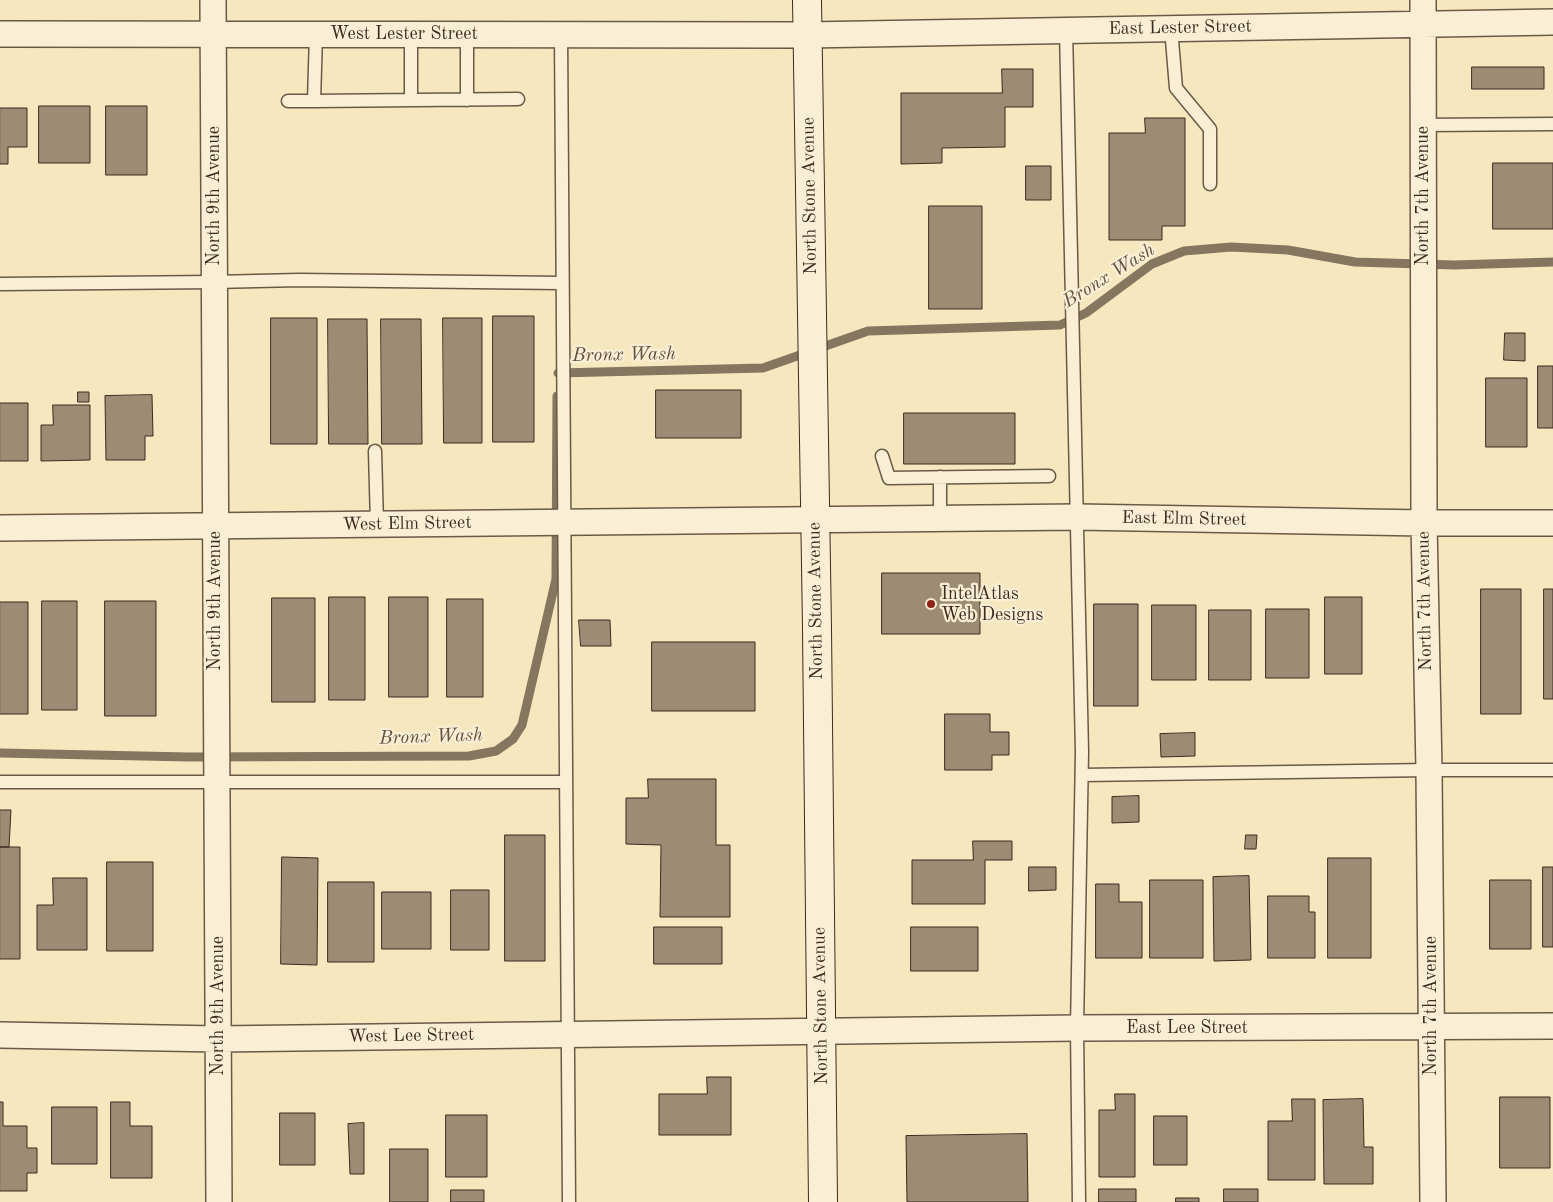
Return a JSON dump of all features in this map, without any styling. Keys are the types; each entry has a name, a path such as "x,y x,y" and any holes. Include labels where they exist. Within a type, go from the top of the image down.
{"main road":[{"name":"North Stone Avenue","path":"807,0 823,1202"}],"street":[{"name":"North 9th Avenue","path":"213,0 219,1202"},
{"name":"East Lester Street","path":"807,35 1172,28 1423,12 1553,22"},
{"name":"North 7th Avenue","path":"1423,12 1424,523 1429,770 1432,1202"},
{"name":"West Lester Street","path":"0,34 807,35"},
{"name":"East Elm Street","path":"815,521 1078,517 1424,523 1553,522"},
{"name":"West Elm Street","path":"0,528 815,521"},
{"name":"East Lee Street","path":"821,1032 1077,1028 1553,1026"},
{"name":"West Lee Street","path":"0,1035 218,1039 821,1032"}],"lane":[{"path":"1172,28 1176,88 1210,129 1210,184"},
{"path":"1066,30 1078,517 1082,775 1077,1028 1079,1202"},
{"path":"314,101 316,34"},
{"path":"411,34 411,100"},
{"path":"467,34 467,100"},
{"path":"562,34 568,1202"},
{"path":"288,101 518,100"},
{"path":"1423,125 1553,124"},
{"path":"0,284 299,280 562,283"},
{"path":"375,451 377,524"},
{"path":"882,456 888,478 1049,476"},
{"path":"940,477 940,519"},
{"path":"1082,775 1553,770"},
{"path":"0,782 565,782"}],"building":[{"path":"1472,67 1544,67 1544,89 1472,89"},
{"path":"1002,69 1033,69 1033,107 1005,107 1005,147 942,148 942,163 901,164 901,93 1002,93"},
{"path":"39,106 90,106 90,163 39,163"},
{"path":"106,106 147,106 147,175 106,175"},
{"path":"0,108 27,108 27,147 8,147 8,164 0,164"},
{"path":"1145,118 1185,118 1185,226 1162,226 1162,240 1109,240 1109,133 1145,133"},
{"path":"1493,163 1553,163 1553,229 1493,229"},
{"path":"1026,166 1051,166 1051,200 1026,200"},
{"path":"929,206 982,206 982,309 929,309"},
{"path":"493,316 534,316 534,442 493,442"},
{"path":"271,318 317,318 317,444 271,444"},
{"path":"443,318 482,318 482,443 444,443"},
{"path":"328,319 367,319 368,444 329,444"},
{"path":"381,319 421,319 422,444 382,444"},
{"path":"1505,333 1525,333 1525,361 1504,360"},
{"path":"1538,366 1553,366 1553,428 1538,428"},
{"path":"1486,378 1527,378 1527,447 1486,447"},
{"path":"656,390 741,390 741,438 656,438"},
{"path":"78,392 89,392 89,402 78,402"},
{"path":"152,395 153,436 145,436 145,460 106,460 105,396"},
{"path":"0,403 28,403 28,461 0,461"},
{"path":"53,405 90,405 90,460 41,461 41,425 53,425"},
{"path":"904,413 1015,413 1015,464 904,464"},
{"name":"IntelAtlas Web Designs","path":"882,573 980,573 980,634 882,634"},
{"path":"1481,589 1521,589 1521,714 1481,714"},
{"path":"1544,589 1553,589 1553,699 1544,699"},
{"path":"329,597 365,597 365,700 329,700"},
{"path":"389,597 428,597 428,697 389,697"},
{"path":"1325,597 1362,597 1362,674 1325,674"},
{"path":"272,598 315,598 315,702 272,702"},
{"path":"447,599 483,599 483,697 447,697"},
{"path":"42,601 77,601 77,710 42,710"},
{"path":"105,601 156,601 156,716 105,716"},
{"path":"0,602 28,602 28,714 0,714"},
{"path":"1094,604 1138,604 1138,706 1094,706"},
{"path":"1152,605 1196,605 1196,680 1152,680"},
{"path":"1266,609 1309,609 1309,678 1266,678"},
{"path":"1209,610 1251,610 1251,680 1209,680"},
{"path":"579,620 610,620 611,646 581,646"},
{"path":"652,642 755,642 755,711 652,711"},
{"path":"945,714 990,714 990,732 1009,732 1009,755 992,755 992,770 945,770"},
{"path":"1195,733 1195,756 1161,757 1160,734"},
{"path":"648,779 716,779 716,845 730,845 730,917 660,917 661,845 626,844 626,798 648,798"},
{"path":"1139,796 1139,822 1112,823 1112,797"},
{"path":"0,810 11,810 9,847 0,847"},
{"path":"505,835 545,835 545,961 505,961"},
{"path":"1246,835 1257,835 1256,849 1245,849"},
{"path":"973,841 1012,841 1012,860 985,860 985,904 912,904 912,860 973,860"},
{"path":"0,847 20,847 20,959 0,959"},
{"path":"282,857 318,858 317,965 281,964"},
{"path":"1328,858 1371,858 1371,958 1328,958"},
{"path":"107,862 153,862 153,951 107,951"},
{"path":"1029,867 1056,867 1056,890 1029,891"},
{"path":"1543,867 1553,867 1553,947 1543,947"},
{"path":"1249,876 1251,960 1214,961 1213,877"},
{"path":"53,878 87,878 87,950 37,950 37,905 53,905"},
{"path":"1150,880 1203,880 1203,958 1150,958"},
{"path":"1490,880 1531,880 1531,949 1490,949"},
{"path":"328,882 374,882 374,962 328,962"},
{"path":"1096,884 1119,884 1119,902 1142,902 1142,958 1096,958"},
{"path":"451,890 489,890 489,950 451,950"},
{"path":"382,892 431,892 431,949 382,949"},
{"path":"1268,896 1309,896 1309,912 1315,912 1315,958 1268,958"},
{"path":"654,927 722,927 722,964 654,964"},
{"path":"911,927 978,927 978,971 911,971"},
{"path":"707,1077 731,1077 731,1135 659,1135 659,1094 707,1094"},
{"path":"1115,1094 1135,1094 1135,1177 1099,1177 1099,1110 1115,1110"},
{"path":"1500,1097 1550,1097 1550,1168 1500,1168"},
{"path":"1292,1099 1315,1099 1315,1180 1268,1180 1268,1121 1292,1121"},
{"path":"1363,1099 1364,1147 1373,1147 1373,1184 1324,1184 1323,1100"},
{"path":"0,1102 3,1102 3,1126 27,1126 27,1148 37,1148 37,1173 27,1173 27,1191 0,1191"},
{"path":"111,1102 130,1102 130,1126 152,1126 152,1178 111,1178"},
{"path":"52,1107 97,1107 97,1164 52,1164"},
{"path":"280,1113 315,1113 315,1165 280,1165"},
{"path":"446,1115 487,1115 487,1177 446,1177"},
{"path":"1154,1116 1187,1116 1187,1165 1154,1165"},
{"path":"364,1123 364,1174 350,1174 348,1124"},
{"path":"1027,1134 1028,1202 907,1202 906,1136"},
{"path":"390,1149 428,1149 428,1202 390,1202"},
{"path":"1099,1189 1136,1189 1136,1202 1099,1202"},
{"path":"1224,1189 1258,1189 1258,1202 1224,1202"},
{"path":"451,1190 484,1190 484,1202 451,1202"},
{"path":"1176,1198 1199,1198 1199,1202 1176,1202"}],"waterway":[{"name":"Bronx Wash","path":"558,373 763,368 868,331 1060,325 1086,313 1152,264 1184,251 1231,247 1288,250 1355,262 1454,265 1553,262"},
{"name":"Bronx Wash","path":"0,753 189,757 469,756 496,751 513,739 522,725 556,579 557,396"}],"place":[{"name":"IntelAtlas Web Designs","path":"931,604"}]}
